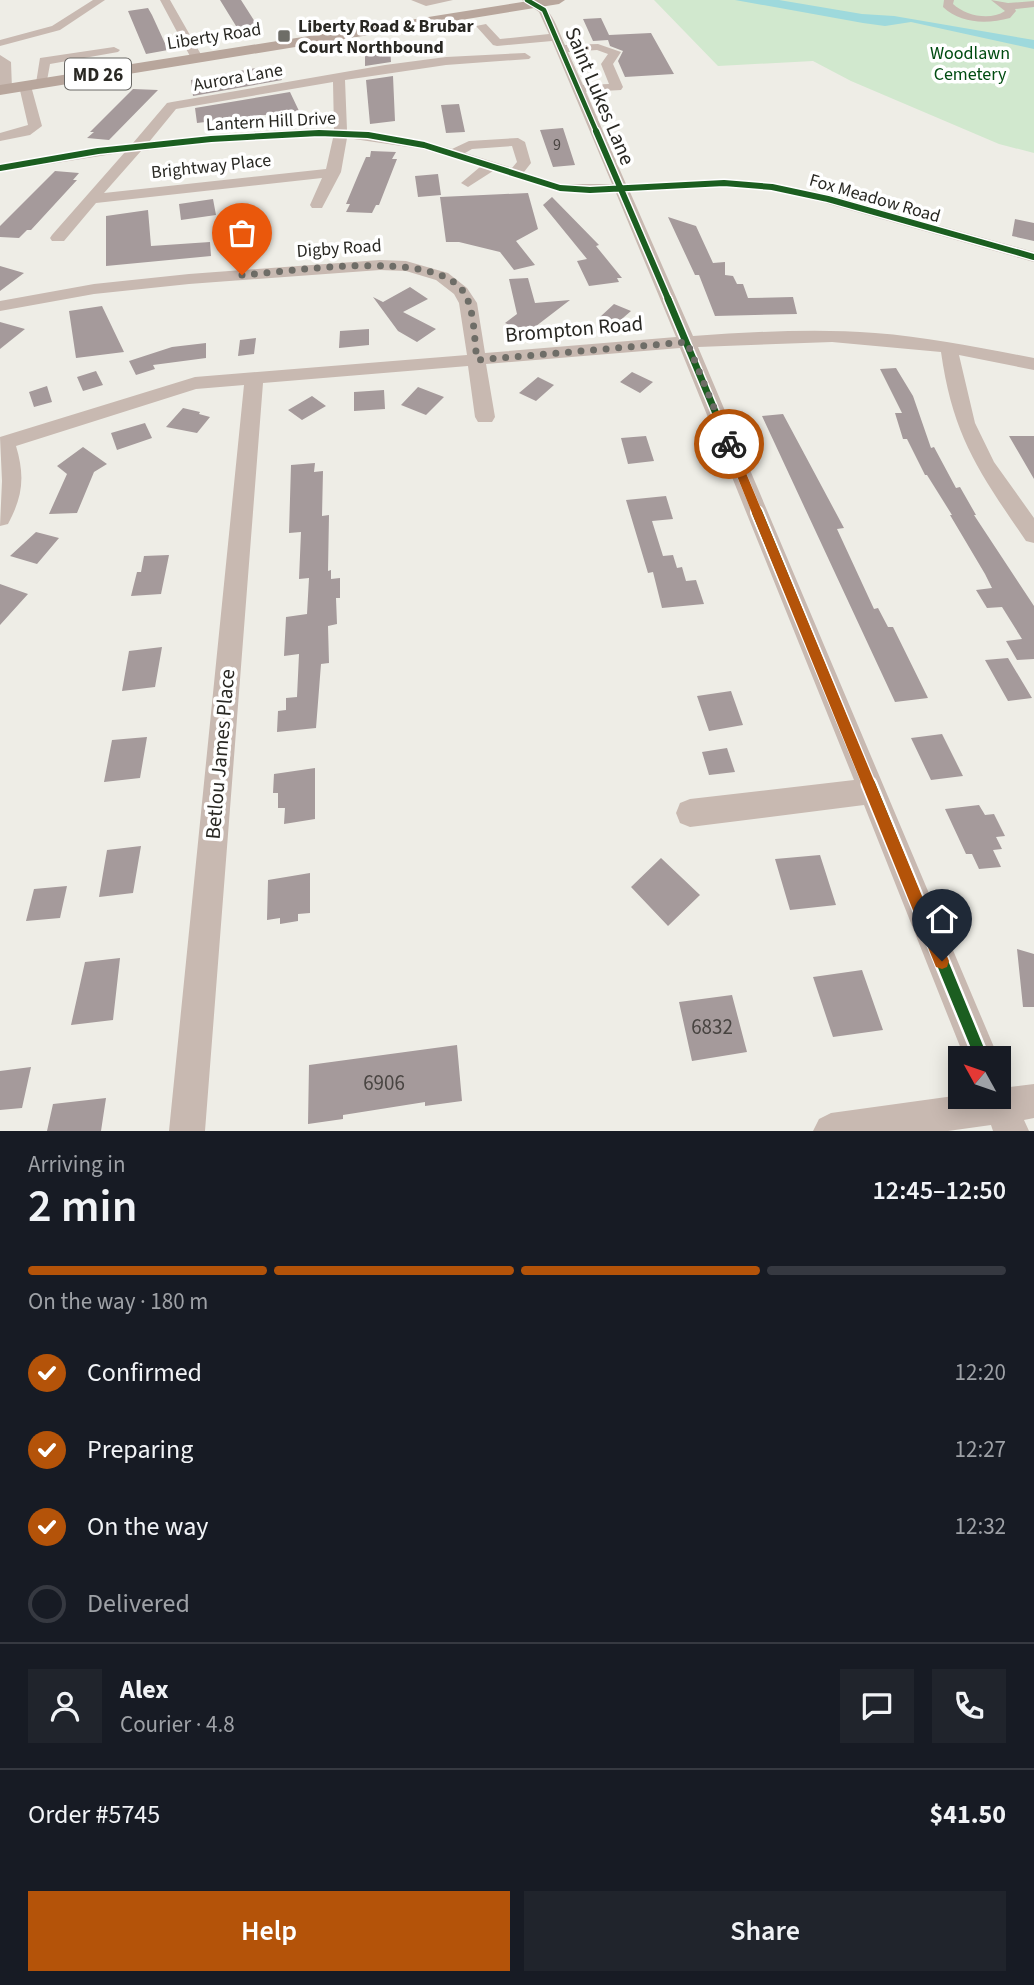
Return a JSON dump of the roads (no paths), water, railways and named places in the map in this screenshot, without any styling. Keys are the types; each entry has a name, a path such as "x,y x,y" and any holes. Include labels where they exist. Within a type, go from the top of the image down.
{"main road":[{"name":"Liberty Road","path":"2,83 25,86 532,2 559,0"}],"street":[{"path":"0,43 56,28 100,0"},
{"path":"165,0 197,58"},
{"path":"416,0 426,3 448,0"},
{"path":"949,0 947,5 951,10 980,18 1006,16 1011,11 994,0"},
{"name":"Saint Lukes Lane","path":"532,2 544,9 687,342 977,1046"},
{"path":"1007,6 1034,4"},
{"path":"482,26 497,43 559,43 613,50 614,54 607,64 617,87 579,89"},
{"path":"42,83 44,61 114,50"},
{"name":"Aurora Lane","path":"58,239 172,106 418,64 525,57"},
{"path":"0,59 5,62 2,83"},
{"path":"317,205 334,172 342,133 340,77"},
{"path":"0,137 25,132 35,126 25,86"},
{"name":"Lantern Hill Drive","path":"0,168 137,146 250,136 342,133 404,141 560,188 621,188"},
{"path":"453,155 469,145 518,142 524,163 513,175"},
{"path":"468,183 490,167"},
{"name":"Brightway Place","path":"93,199 334,172"},
{"name":"Fox Meadow Road","path":"621,188 724,183 772,187 1034,257"},
{"name":"Digby Road","path":"0,306 66,293 163,280 380,265 414,267 441,275 463,291 468,303 485,417"},
{"name":"Brompton Road","path":"3,443 173,387 254,377 687,342 815,336 856,337 948,348 1034,365"},
{"path":"948,348 957,398 965,424 978,451 1034,535"},
{"name":"Betlou James Place","path":"187,1131 254,377"},
{"path":"0,518 7,506 15,478 3,443"},
{"path":"691,813 871,790"},
{"path":"831,1131 1003,1110"}],"water":[{"path":"735,0 779,0 862,14 894,16 1034,40 1034,49 911,22 885,26"}],"place":[{"name":"Liberty Road & Brubar Court Northbound","path":"284,36"}],"park label":[{"name":"Woodlawn Cemetery","path":"970,63"}]}
